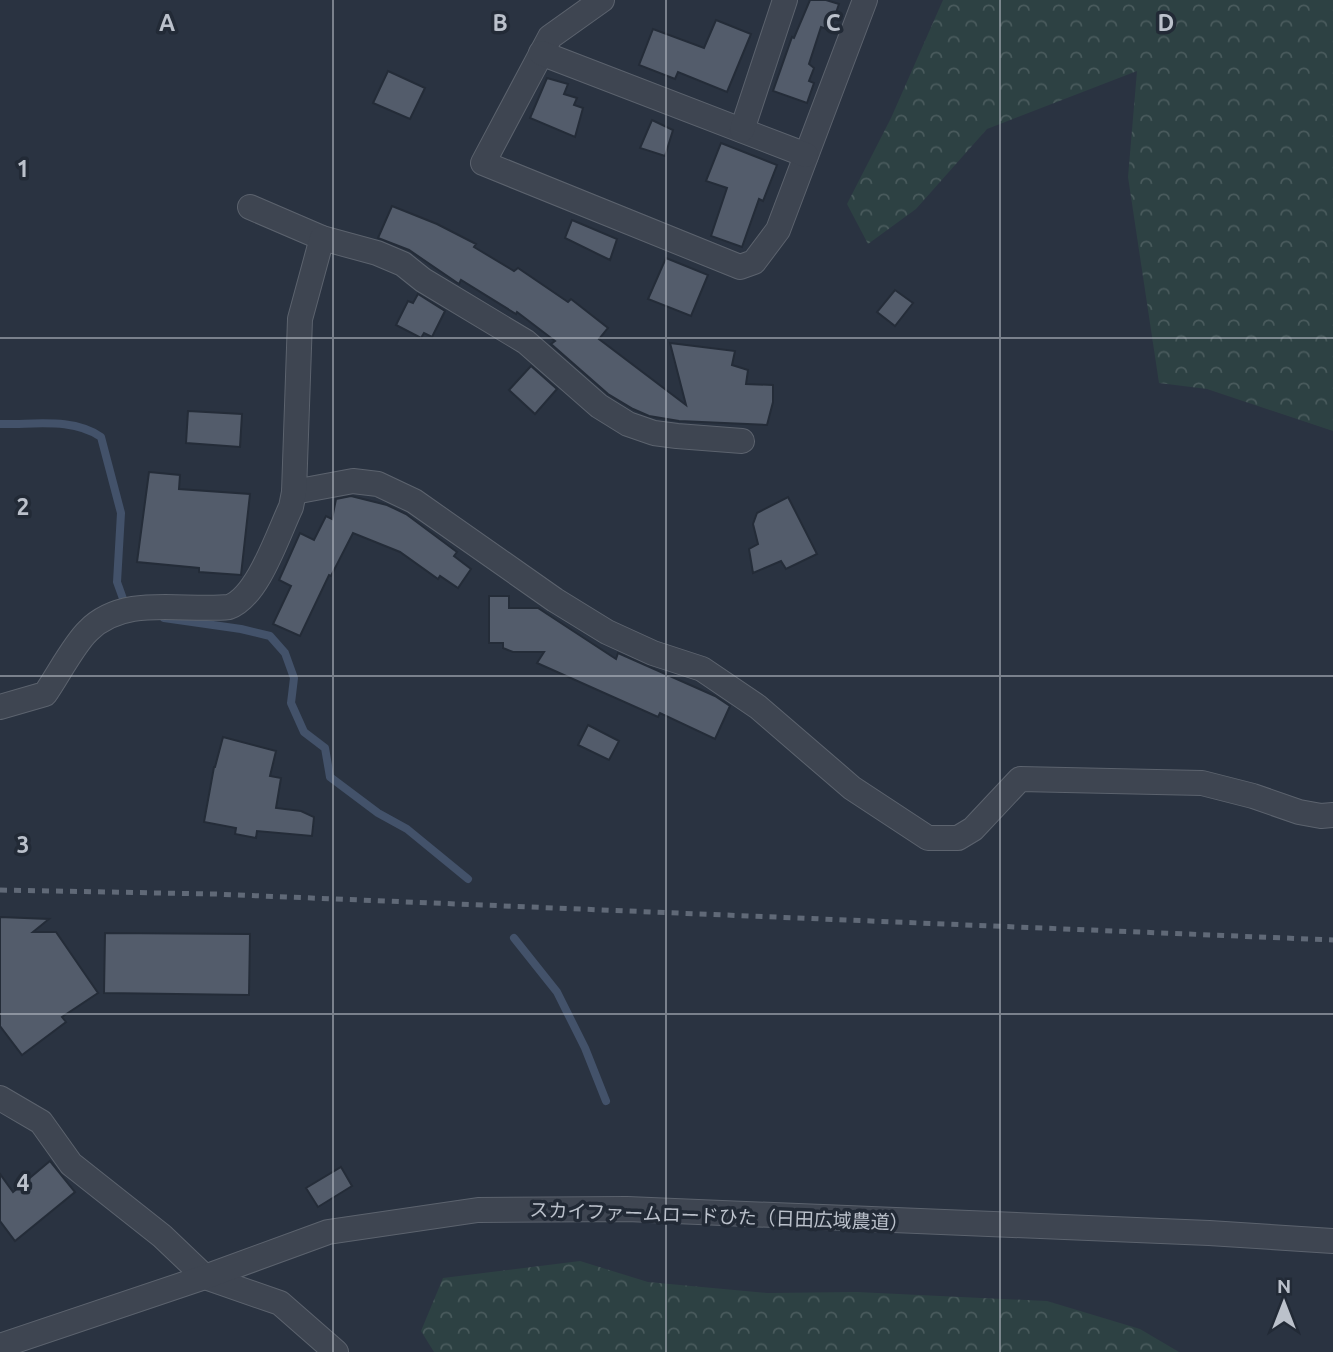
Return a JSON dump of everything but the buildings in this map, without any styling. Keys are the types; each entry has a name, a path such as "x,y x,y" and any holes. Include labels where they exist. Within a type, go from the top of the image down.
{"street":[{"path":"602,0 550,37 484,163 740,267 754,262 778,230 865,0"},
{"path":"742,130 785,0"},
{"path":"541,53 806,155"},
{"path":"250,207 322,238 377,253 403,264 423,280 526,342 599,406 628,424 677,436 742,441"},
{"path":"0,706 45,694 87,631 110,614 137,607 217,608 239,604 259,575 291,506 294,492 300,319 322,238"},
{"path":"294,492 353,481 378,484 414,501 555,600 607,632 653,653 702,668 758,707 852,788 928,838 958,838 973,829 1020,779 1202,783 1253,796 1299,812 1321,816 1333,814"},
{"path":"0,1098 41,1122 71,1164 162,1236 205,1277 279,1303 336,1352"},
{"name":"スカイファームロードひた（日田広域農道）","path":"0,1346 205,1277 328,1232 478,1210 627,1209 1209,1233 1333,1241"}],"green space":[{"path":"943,0 1333,0 1333,431 1207,389 1159,383 1128,177 1137,71 987,129 916,209 868,244 847,204 891,118"},
{"path":"580,1261 648,1282 767,1293 857,1292 1047,1301 1140,1329 1179,1352 434,1352 421,1331 443,1278"}],"waterway":[{"path":"0,424 65,424 101,437 121,513 117,582 126,607"},
{"path":"164,618 270,636 285,653 294,678 291,703 304,732 325,748 330,777 378,813 407,829 468,879"},
{"path":"514,938 557,992 585,1048 606,1101"}],"railway":[{"path":"0,890 214,894 1333,940"}]}
